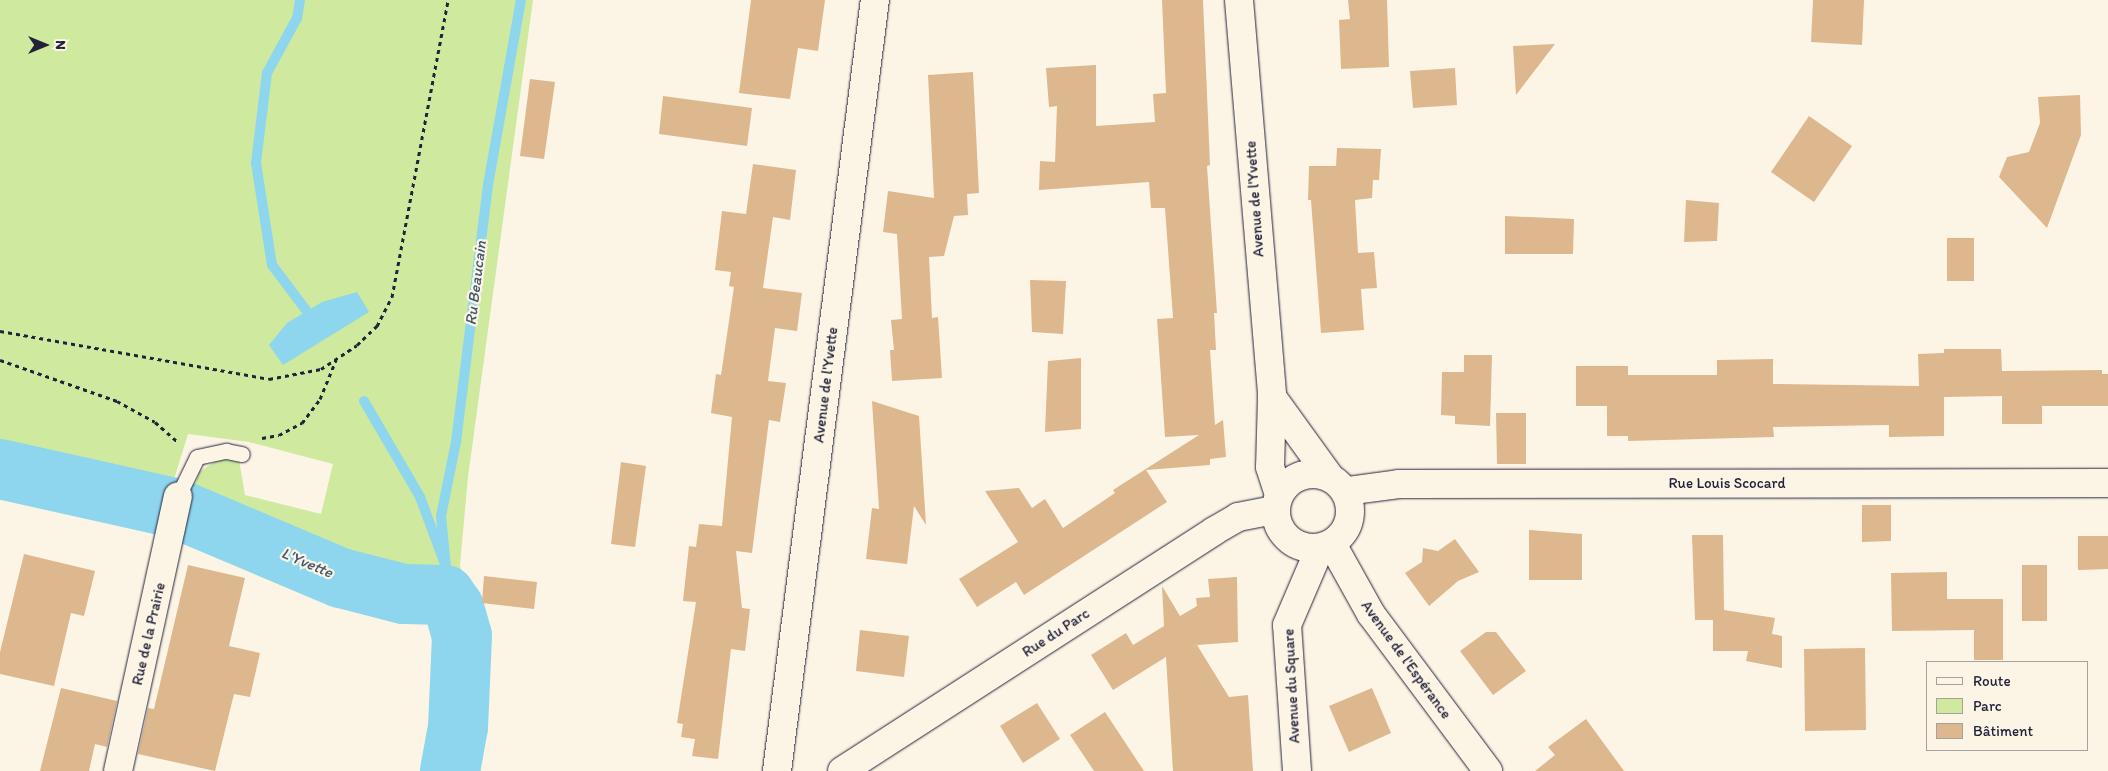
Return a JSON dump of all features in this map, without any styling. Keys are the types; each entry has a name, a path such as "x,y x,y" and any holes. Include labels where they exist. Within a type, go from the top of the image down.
{"street":[{"name":"Avenue de l'Yvette","path":"777,771 875,0"},
{"name":"Avenue de l'Yvette","path":"1239,0 1272,397 1270,467 1277,502"},
{"path":"1272,397 1338,484 1352,511 1346,531 1326,546 1304,548 1288,540 1278,526 1277,502 1292,479 1310,473 1338,484"},
{"name":"Rue Louis Scocard","path":"1338,484 2108,483"},
{"name":"Rue de la Prairie","path":"118,771 172,531 178,496"},
{"name":"Rue du Parc","path":"842,771 1214,531 1238,517 1277,502"},
{"name":"Avenue du Square","path":"1297,771 1287,625 1326,546"},
{"name":"Avenue de l'Espérance","path":"1326,546 1371,614 1488,771"}],"lane":[{"path":"178,496 197,457 226,451 242,454"}],"path":[{"path":"0,331 269,379 306,374 336,360 369,336 392,297 448,0"},
{"path":"0,360 124,404 155,422 197,457"},
{"path":"259,438 279,435 302,423 320,399 336,360"}],"green space":[{"path":"0,0 533,0 468,477 460,565 481,648 442,625 180,534 199,472 237,448 245,495 321,514 333,464 249,442 188,434 159,528 0,496"}],"water":[{"path":"357,292 369,312 283,365 269,345 287,323 322,302"}],"building":[{"path":"751,0 825,0 818,51 798,48 790,99 739,93"},
{"path":"1162,0 1203,0 1210,165 1207,166 1217,313 1214,313 1216,350 1210,350 1215,425 1223,420 1226,457 1210,459 1210,465 1146,470 1167,502 1024,595 1016,582 977,607 959,579 1018,542 985,491 1019,488 1032,508 1045,499 1063,528 1115,493 1113,490 1199,435 1165,437 1157,319 1173,318 1165,208 1151,208 1149,182 1039,190 1040,161 1055,162 1057,106 1049,107 1046,68 1096,65 1096,126 1155,122 1153,94 1166,93"},
{"path":"1348,0 1387,0 1389,67 1341,69 1339,20 1350,19"},
{"path":"1813,0 1864,0 1862,45 1811,42"},
{"path":"1555,44 1516,95 1513,46"},
{"path":"1455,68 1457,105 1413,108 1410,71"},
{"path":"973,72 979,193 967,194 968,215 954,216 944,256 929,257 932,318 938,317 942,378 892,381 890,350 894,350 891,320 902,319 897,234 883,232 888,191 934,198 928,75"},
{"path":"530,79 555,82 544,159 520,156"},
{"path":"2080,95 2081,135 2047,228 1999,177 2007,157 2029,152 2040,123 2038,97"},
{"path":"663,96 752,108 747,146 659,134"},
{"path":"1809,116 1852,146 1814,202 1771,172"},
{"path":"1337,148 1381,149 1379,180 1373,180 1372,198 1355,200 1358,253 1374,252 1377,288 1361,289 1364,330 1321,333 1311,200 1308,200 1309,166 1336,166"},
{"path":"753,164 796,170 790,220 773,217 763,288 802,293 797,331 775,328 768,381 786,383 780,422 769,420 752,553 736,551 742,608 750,609 745,651 731,649 718,759 692,756 695,739 681,737 683,724 677,723 696,602 683,601 689,546 696,547 699,524 722,526 732,417 711,413 716,374 721,375 734,287 729,286 731,272 715,270 722,211 746,214"},
{"path":"1686,200 1719,203 1717,241 1684,242"},
{"path":"1505,216 1574,219 1573,254 1505,254"},
{"path":"1947,238 1974,238 1974,281 1947,281"},
{"path":"1030,280 1066,281 1063,334 1032,332"},
{"path":"1944,349 2001,349 2002,371 2102,370 2102,374 2108,374 2108,406 2042,406 2042,424 2002,424 2002,396 1944,397 1944,436 1889,437 1889,425 1773,427 1774,437 1628,441 1628,436 1607,436 1607,406 1576,406 1576,366 1628,366 1628,375 1717,375 1717,360 1773,359 1773,384 1919,386 1918,354 1944,353"},
{"path":"1464,355 1492,355 1490,426 1455,424 1455,416 1441,415 1442,372 1464,372"},
{"path":"1081,358 1081,429 1045,432 1048,361"},
{"path":"872,401 919,416 926,525 914,506 907,564 866,559 872,508 879,509"},
{"path":"1496,413 1526,413 1526,464 1497,464"},
{"path":"621,462 646,466 635,547 611,544"},
{"path":"1862,505 1891,505 1891,541 1862,542"},
{"path":"1529,530 1582,534 1582,580 1529,580"},
{"path":"1692,535 1723,535 1724,610 1775,618 1772,634 1782,636 1782,668 1746,661 1748,651 1713,651 1713,620 1695,620"},
{"path":"2078,536 2108,536 2108,569 2078,570"},
{"path":"1455,539 1479,572 1458,581 1429,606 1405,573 1422,562 1423,548 1438,551"},
{"path":"24,554 95,571 84,616 71,613 54,686 0,674 0,652"},
{"path":"188,565 245,578 229,646 260,653 250,697 234,694 215,771 138,754 148,708 154,709"},
{"path":"2022,565 2047,565 2047,621 2022,621"},
{"path":"1947,572 1947,599 2003,599 2003,660 1974,660 1974,630 1892,631 1891,573"},
{"path":"484,576 537,582 534,609 482,603"},
{"path":"1237,577 1238,642 1197,645 1229,697 1248,695 1253,771 1173,771 1166,657 1113,690 1091,655 1126,633 1133,645 1164,626 1162,586 1180,616 1197,606 1196,598 1210,597 1208,579"},
{"path":"860,630 909,636 904,677 856,671"},
{"path":"1486,632 1496,632 1526,671 1493,695 1460,651"},
{"path":"1865,648 1866,730 1805,731 1804,649"},
{"path":"61,688 117,701 107,747 95,744 89,771 40,771"},
{"path":"1372,688 1391,733 1349,752 1329,706"},
{"path":"1037,703 1060,739 1023,763 1000,726"},
{"path":"1105,712 1144,771 1094,771 1070,735"},
{"path":"1586,719 1624,771 1535,771 1555,755 1548,747"}],"waterway":[{"path":"300,0 297,18 267,73 256,163 272,265 306,310"},
{"name":"Ru Beaucain","path":"446,567 441,516 456,442 488,185 521,0"},
{"path":"364,401 420,497 446,567 445,595"},
{"name":"L'Yvette","path":"0,469 175,508 341,578 404,594 445,595 454,608 462,636 458,727 450,771"}]}
